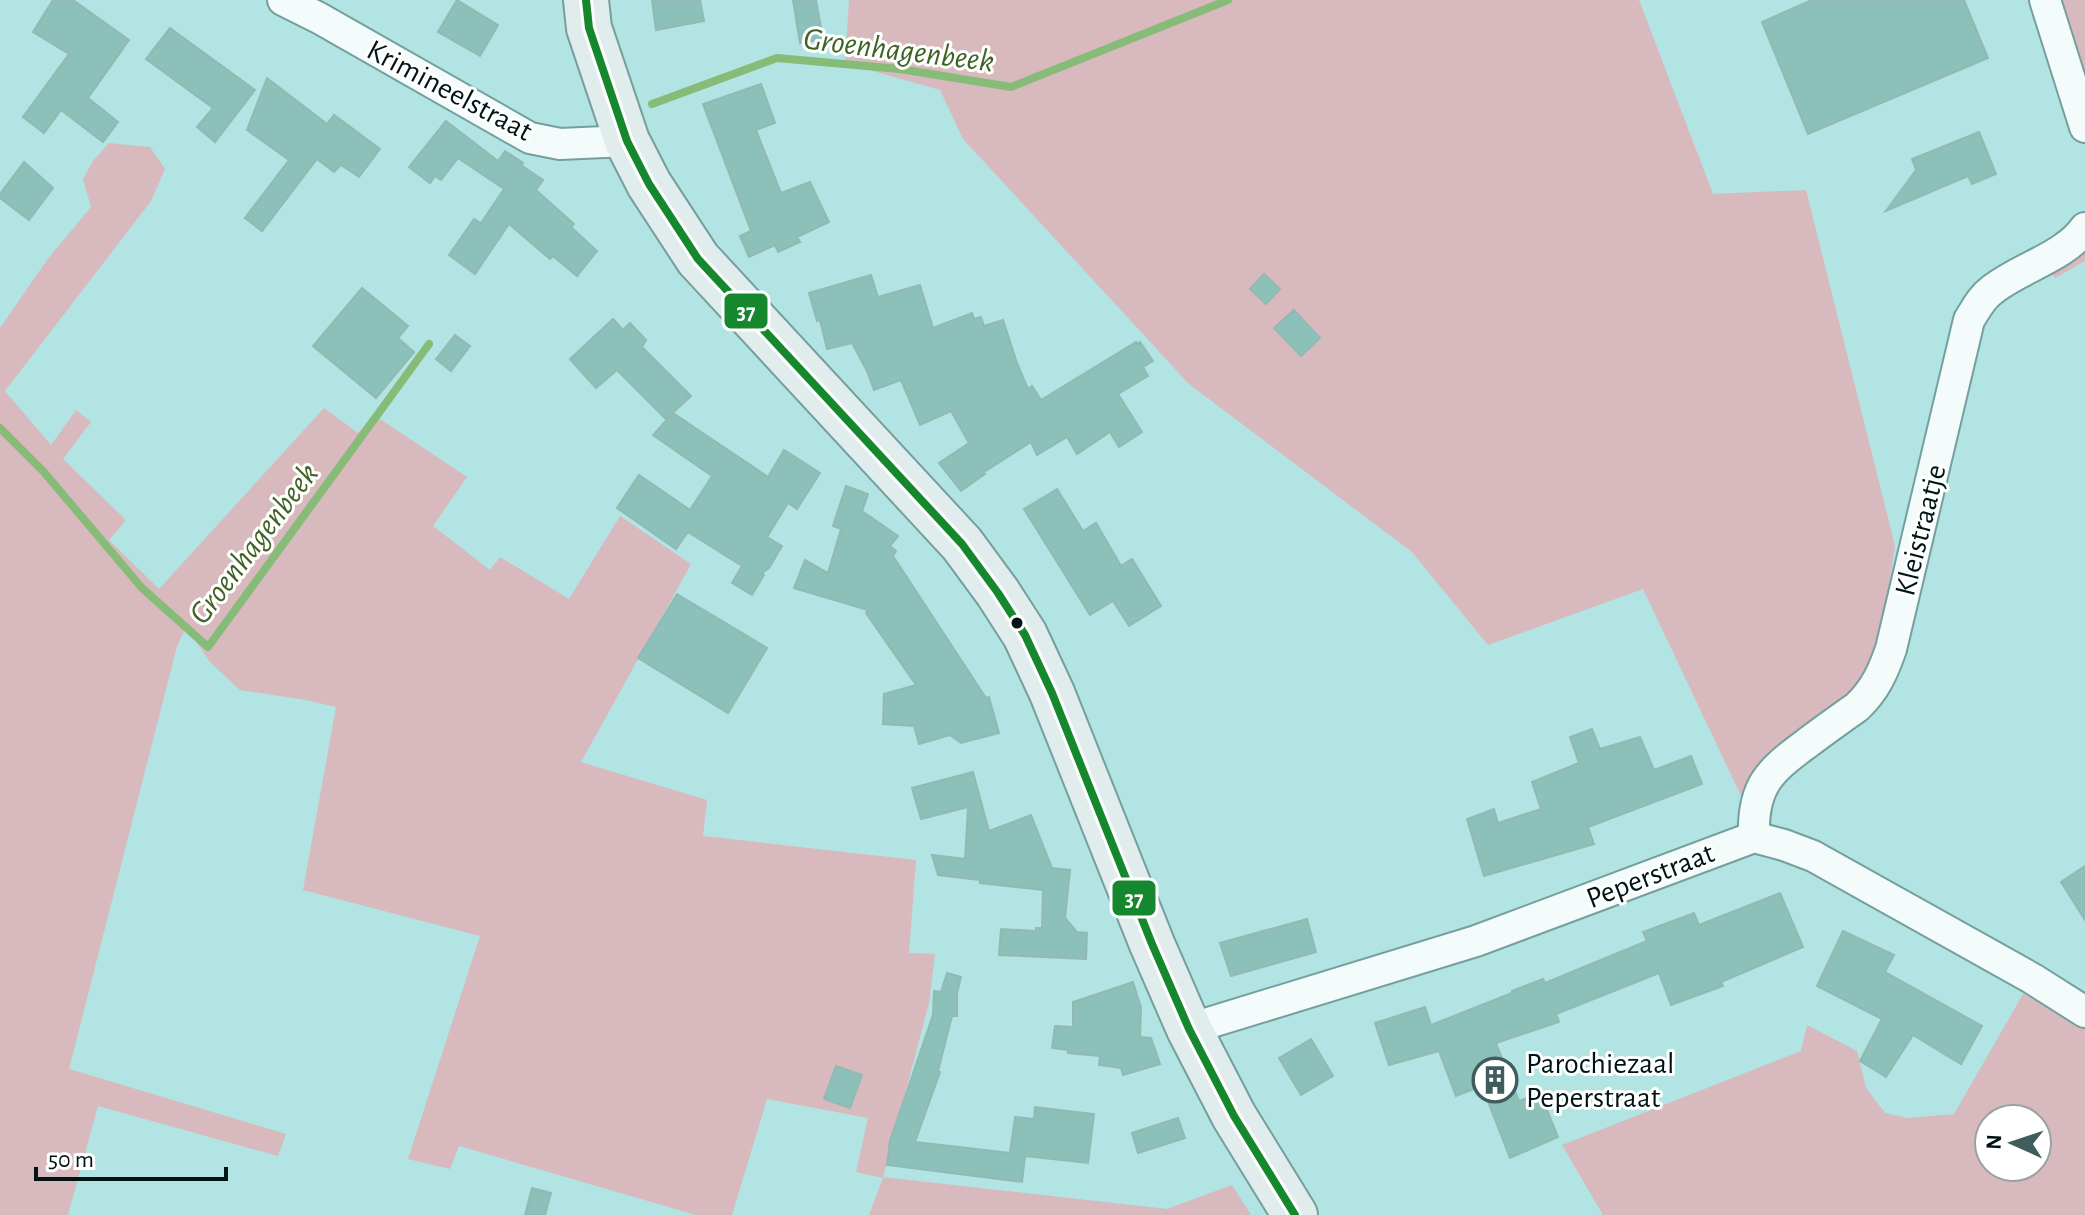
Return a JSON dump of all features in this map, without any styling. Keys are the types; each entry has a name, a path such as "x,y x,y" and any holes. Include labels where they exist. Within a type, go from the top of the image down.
{"main road":[{"path":"586,0 589,28 627,141 649,184 698,259 962,544 1025,635 1052,693 1189,1029 1234,1116 1295,1215"}],"street":[{"name":"Krimineelstraat","path":"283,0 530,138 560,144 627,141"},
{"path":"2045,0 2085,127"},
{"name":"Kleistraatje","path":"1754,837 1758,795 1767,778 1780,763 1857,707 1881,677 1891,649 1969,320 1993,289 2064,247 2079,237 2085,228"},
{"name":"Peperstraat","path":"1189,1029 1476,941 1754,837 1813,856 2085,1012"}],"shaded area":[{"path":"849,0 1639,0 1713,194 1806,190 1895,546 1875,660 1851,700 1744,802 1643,589 1488,645 1412,552 1189,384 963,139 940,90 845,63"},
{"path":"2055,0 2085,0 2085,96"},
{"path":"109,143 150,147 165,169 151,201 5,391 51,445 76,410 91,422 63,459 126,520 109,540 159,589 324,408 358,433 374,415 467,477 433,526 490,570 500,557 569,599 620,516 691,564 581,762 707,800 703,836 916,860 909,953 935,954 929,1003 883,1177 1167,1209 1232,1185 1251,1215 869,1215 883,1178 856,1172 868,1118 767,1099 732,1215 696,1215 459,1146 450,1169 408,1159 480,936 303,890 336,707 240,690 210,662 186,627 177,646 69,1069 286,1134 278,1156 98,1106 68,1215 0,1215 0,328 47,260 91,207 83,179 93,161"},
{"path":"2085,249 2085,261 2055,278 2048,270"},
{"path":"2026,989 2085,1026 2085,1215 1603,1215 1562,1145 1801,1051 1807,1025 1857,1051 1866,1088 1885,1113 1908,1118 1954,1114"}],"building":[{"path":"53,0 73,0 129,40 88,98 118,122 103,142 61,110 44,133 23,117 69,54 33,32"},
{"path":"457,0 498,25 480,56 438,32"},
{"path":"652,0 700,0 704,21 656,30"},
{"path":"793,0 816,0 823,39 800,43"},
{"path":"1812,0 1964,0 1988,58 1808,134 1762,22"},
{"path":"170,28 255,90 215,142 197,127 213,108 146,59"},
{"path":"267,78 327,124 334,115 380,149 359,177 341,165 334,172 317,159 262,231 245,218 289,160 247,130"},
{"path":"761,84 775,123 756,130 781,193 810,182 829,222 797,237 800,242 778,252 775,245 749,257 740,236 751,231 703,104"},
{"path":"446,121 498,161 505,151 543,180 536,190 574,224 571,227 597,251 577,276 553,256 550,259 509,224 475,274 449,255 474,219 481,223 504,189 458,158 441,180 435,176 430,183 409,167"},
{"path":"1979,132 1996,174 1972,184 1968,176 1886,211 1916,170 1912,159"},
{"path":"24,162 53,188 29,220 0,198"},
{"path":"1264,274 1280,289 1266,304 1250,289"},
{"path":"871,275 878,297 920,285 933,328 972,313 974,319 981,317 984,326 1003,320 1028,389 1032,386 1041,400 1140,342 1153,361 1143,367 1148,376 1118,394 1142,432 1119,447 1110,432 1077,454 1067,437 1037,455 1031,442 961,491 939,463 969,443 951,411 920,425 901,380 874,390 852,343 827,349 809,293"},
{"path":"362,288 408,326 398,338 414,352 376,398 313,346"},
{"path":"1294,310 1320,338 1301,356 1274,328"},
{"path":"613,319 623,330 630,323 646,340 642,347 691,396 666,419 617,370 596,388 570,359"},
{"path":"455,335 470,346 451,371 436,359"},
{"path":"673,413 768,477 784,450 820,473 797,509 788,503 767,537 782,546 769,568 762,573 764,575 752,595 732,583 742,566 688,532 676,549 617,508 639,475 690,510 712,476 653,435"},
{"path":"846,486 868,494 862,511 898,536 890,546 896,551 893,556 986,698 989,697 999,733 961,743 950,735 919,744 914,726 883,724 884,694 916,685 866,613 868,610 794,588 805,560 828,573 841,529 833,526"},
{"path":"1057,489 1083,531 1096,523 1121,566 1132,559 1161,606 1129,626 1113,601 1090,615 1024,509"},
{"path":"677,594 767,648 728,713 638,658"},
{"path":"1592,729 1600,749 1640,737 1654,770 1691,756 1702,784 1588,827 1594,844 1484,876 1467,819 1494,809 1498,823 1541,809 1532,782 1579,763 1570,737"},
{"path":"973,772 989,831 1031,815 1052,868 1070,870 1065,918 1077,932 1087,933 1086,959 999,955 1001,929 1036,931 1036,928 1042,928 1043,890 938,875 932,855 965,859 968,807 921,819 912,788"},
{"path":"2085,866 2085,920 2061,882"},
{"path":"1780,893 1803,947 1721,982 1723,986 1671,1005 1659,973 1556,1014 1559,1022 1496,1043 1519,1101 1540,1093 1558,1137 1510,1158 1482,1086 1456,1096 1439,1051 1389,1065 1375,1023 1425,1007 1431,1025 1647,941 1643,932 1694,913 1699,925"},
{"path":"1307,919 1316,952 1231,976 1220,943"},
{"path":"1843,931 1894,955 1885,972 1982,1026 1961,1064 1913,1035 1886,1077 1860,1061 1882,1019 1817,986"},
{"path":"947,973 961,977 957,1016 952,1016 940,1072 915,1142 1010,1153 1015,1117 1034,1119 1035,1107 1094,1114 1088,1163 1025,1156 1022,1182 887,1165 890,1141 933,1015 934,991 941,992"},
{"path":"1133,982 1141,1008 1140,1037 1151,1038 1160,1064 1123,1075 1121,1068 1099,1065 1100,1056 1052,1048 1055,1026 1073,1027 1073,1002"},
{"path":"1311,1039 1333,1076 1301,1095 1279,1058"},
{"path":"836,1066 862,1075 850,1108 824,1099"},
{"path":"1178,1118 1185,1138 1138,1153 1132,1133"},
{"path":"532,1188 551,1193 545,1215 525,1215"}],"waterway":[{"name":"Groenhagenbeek","path":"652,104 777,58 900,69 1011,87 1228,0"},
{"name":"Groenhagenbeek","path":"0,428 43,471 142,588 208,647 429,344"}],"transit line":[{"name":"37","path":"586,0 589,28 627,141 649,184 698,259 962,544 1025,635 1052,693 1189,1029 1234,1116 1295,1215"}],"place":[{"name":"Parochiezaal Peperstraat","path":"1495,1080"}]}
